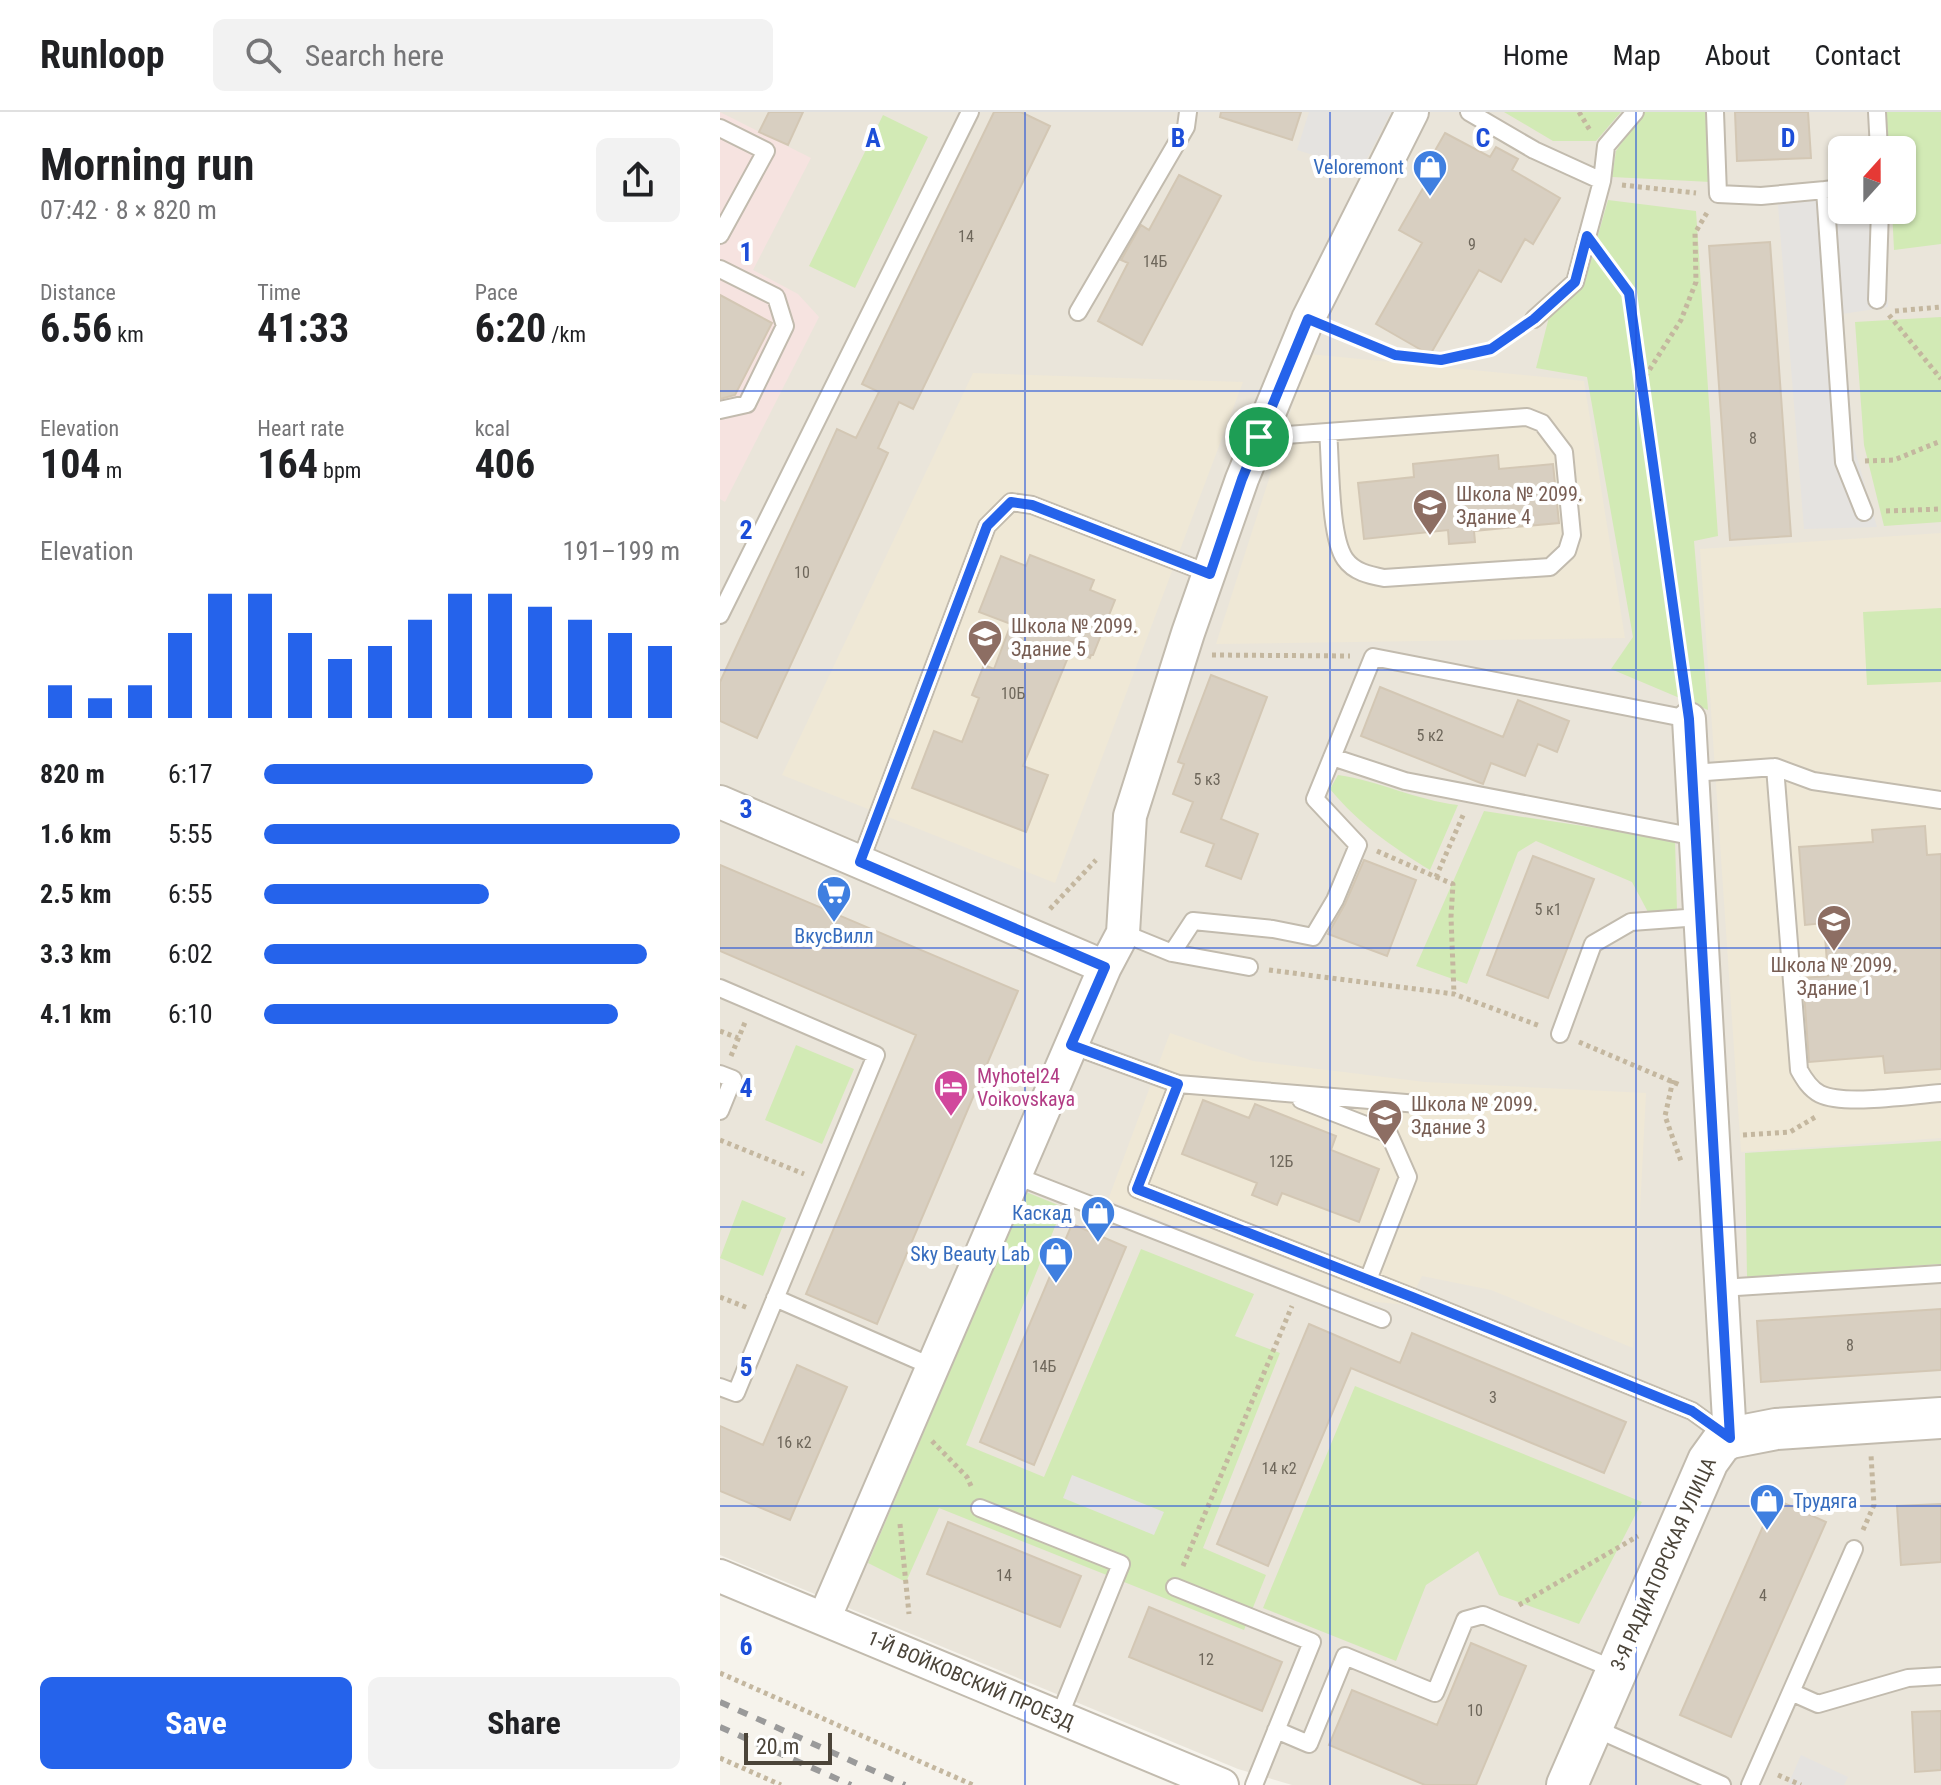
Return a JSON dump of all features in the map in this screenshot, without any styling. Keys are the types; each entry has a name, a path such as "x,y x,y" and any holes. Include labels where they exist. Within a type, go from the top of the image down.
{"street":[{"path":"824,1619 1071,1045 1123,933 1130,816 1188,633 1242,479 1308,319 1412,112"},
{"name":"3-Я РАДИАТОРСКАЯ УЛИЦА","path":"1567,1785 1708,1461 1721,1443 1730,1438 1689,719"},
{"path":"720,802 1105,967"},
{"path":"1730,1438 1776,1429 1941,1418"},
{"name":"1-Й ВОЙКОВСКИЙ ПРОЕЗД","path":"720,1576 1222,1785"}],"lane":[{"path":"720,615 970,112"},
{"path":"1078,312 1186,127 1188,112"},
{"path":"1469,112 1534,150 1602,181"},
{"path":"1534,319 1575,282 1602,181 1606,146 1635,112"},
{"path":"1715,112 1718,194 1761,196 1828,190"},
{"path":"1877,112 1878,136"},
{"path":"720,128 766,151 720,235"},
{"path":"1835,224 1844,462 1864,512"},
{"path":"1877,300 1880,224"},
{"path":"720,269 776,297 785,326 747,404 720,410"},
{"path":"1259,437 1527,417 1542,423 1564,452 1572,535 1567,551 1550,567 1384,578 1365,574 1347,562 1337,544 1328,432"},
{"path":"860,862 987,526 1011,502 1032,505 1210,574"},
{"path":"1172,953 1193,921 1273,929 1313,937 1335,900 1358,845 1315,799 1373,657 1689,719"},
{"path":"1332,757 1405,781 1696,837"},
{"path":"1692,773 1775,767 1813,781 1941,800"},
{"path":"1775,767 1799,1070 1807,1084 1820,1094 1846,1100 1941,1093"},
{"path":"1560,1034 1593,944 1631,922 1700,917"},
{"path":"1123,933 1172,953 1249,967"},
{"path":"720,988 876,1055 736,1393 720,1387"},
{"path":"1071,1045 1178,1084 1418,1104"},
{"path":"720,1111 733,1079 722,1074"},
{"path":"1178,1084 1137,1189 1692,1411 1730,1438"},
{"path":"1284,1093 1389,1134 1408,1177 1368,1280"},
{"path":"1016,1176 1382,1319"},
{"path":"1721,1288 1941,1274"},
{"path":"775,1298 933,1367"},
{"path":"980,1508 1121,1564 1059,1717"},
{"path":"1750,1785 1854,1549"},
{"path":"1175,1587 1312,1642 1254,1785"},
{"path":"1276,1730 1309,1744 1345,1656 1435,1693 1465,1620 1483,1615 1616,1670"},
{"path":"1791,1692 1818,1704 1908,1678 1941,1676"},
{"path":"1591,1727 1722,1785"}],"path":[{"path":"1643,380 1681,320 1696,282 1695,233 1718,194 1649,190"},
{"path":"1587,236 1629,293 1689,719"},
{"path":"1941,307 1886,312 1941,379"},
{"path":"1308,319 1395,355 1441,360 1491,349 1534,319"},
{"path":"1844,462 1894,460 1941,441"},
{"path":"1864,512 1941,509"},
{"path":"1188,633 1214,655 1373,657"},
{"path":"1436,877 1472,793"},
{"path":"1050,909 1113,843 1130,816"},
{"path":"1358,845 1453,884 1454,994"},
{"path":"1249,967 1454,994 1673,1080 1711,1105"},
{"path":"722,1074 753,1002"},
{"path":"720,1031 738,1038"},
{"path":"1740,1136 1790,1132 1846,1100"},
{"path":"720,1140 823,1182"},
{"path":"1175,1587 1300,1287"},
{"path":"720,1297 768,1316"},
{"path":"923,1431 967,1477 980,1508"},
{"path":"1854,1549 1874,1505 1871,1453"},
{"path":"900,1522 909,1614"},
{"path":"1497,1621 1533,1596 1639,1536"},
{"path":"720,1673 973,1785"},
{"path":"720,1758 781,1785"}],"shaded area":[{"path":"720,112 1941,112 1941,1785 1292,1785 1238,1769 720,1555"},
{"path":"720,112 811,158 753,270 798,294 819,317 725,502 720,499"},
{"path":"1309,112 1391,112 1361,170 1297,150"},
{"path":"1828,199 1828,224 1885,224 1888,307 1842,314 1854,447 1877,527 1804,529 1778,205"},
{"name":"Школа № 2099. Здание 4","path":"1309,354 1584,381 1625,638 1216,644"},
{"name":"Школа № 2099. Здание 5","path":"973,373 1243,382 1055,883 782,775"},
{"name":"Школа № 2099. Здание 1","path":"1941,533 1941,1138 1741,1152 1700,549"},
{"name":"Школа № 2099. Здание 3","path":"1170,1033 1253,1061 1425,1082 1646,1093 1633,1348 1491,1290 1422,1276 1408,1305 1366,1301 1108,1200"},
{"path":"1072,1475 1164,1512 1154,1535 1063,1498"},
{"path":"1801,1755 1848,1777 1844,1785 1788,1785"}],"green space":[{"path":"1504,112 1621,112 1596,141 1553,141"},
{"path":"1643,112 1709,112 1711,182 1612,177 1616,151"},
{"path":"1886,112 1941,112 1941,244 1894,250 1893,224 1916,224 1916,136 1887,136"},
{"path":"883,115 928,137 855,288 809,266"},
{"path":"1608,200 1696,211 1718,536 1694,541 1708,710 1611,669 1633,637 1587,377 1536,368 1549,317 1586,277"},
{"path":"1941,317 1941,522 1884,526 1864,445 1855,322"},
{"path":"1941,608 1941,682 1867,685 1863,612"},
{"path":"1338,775 1458,805 1430,870 1376,834 1352,813 1330,789"},
{"path":"1484,811 1675,840 1677,911 1649,914 1632,882 1536,841 1518,852 1467,984 1416,966"},
{"path":"796,1045 854,1069 822,1144 765,1120"},
{"path":"1941,1141 1941,1264 1747,1277 1745,1153"},
{"path":"1026,1192 1063,1207 966,1445 1044,1477 1141,1249 1254,1294 1235,1336 1280,1353 1203,1548 1266,1575 1244,1630 939,1508 906,1582 868,1563"},
{"path":"742,1200 786,1218 763,1276 720,1258"},
{"path":"1355,1386 1642,1502 1579,1624 1499,1595 1478,1551 1426,1585 1396,1661 1263,1608"}],"building":[{"path":"769,112 803,112 788,145 759,132"},
{"path":"994,112 1021,112 1050,126 913,409 899,402 878,448 888,453 757,738 720,721 720,682 837,429 856,438 879,392 862,384"},
{"path":"1221,112 1301,112 1292,140 1220,117"},
{"path":"1735,112 1808,112 1811,158 1737,161"},
{"path":"1445,133 1490,157 1496,147 1518,159 1512,170 1560,198 1533,244 1525,239 1501,282 1479,270 1430,355 1376,324 1422,243 1399,230 1426,183 1419,179"},
{"path":"1179,175 1221,196 1142,345 1098,321 1128,263 1121,260 1141,225 1149,230"},
{"path":"1770,242 1791,536 1730,540 1709,246"},
{"path":"720,295 772,323 735,395 720,399"},
{"path":"1498,455 1499,469 1553,464 1559,523 1474,531 1475,542 1449,544 1448,530 1364,539 1358,483 1414,477 1413,464"},
{"path":"1030,555 1094,580 1090,590 1115,600 1093,655 1090,658 1071,650 1023,766 1048,775 1026,832 912,788 934,731 962,742 979,698 972,695 984,665 994,669 1011,624 979,612 1001,556 1026,566"},
{"path":"1211,675 1267,697 1221,819 1258,834 1241,879 1206,866 1214,844 1181,832 1193,802 1173,794 1184,764 1178,762"},
{"path":"1380,687 1503,737 1518,700 1569,721 1557,752 1538,744 1525,776 1491,763 1483,784 1361,736"},
{"path":"1925,826 1927,855 1941,854 1941,1069 1885,1073 1883,1056 1809,1062 1803,978 1828,976 1824,923 1805,925 1799,847 1873,842 1872,830"},
{"path":"1533,856 1594,879 1548,998 1487,975"},
{"path":"1364,860 1416,880 1387,956 1328,934"},
{"path":"720,865 1018,991 877,1324 806,1294 916,1035 720,951"},
{"path":"1203,1100 1249,1118 1255,1104 1336,1136 1331,1150 1379,1169 1359,1222 1282,1193 1277,1205 1252,1195 1257,1183 1182,1154"},
{"path":"1072,1224 1126,1247 1034,1465 980,1442"},
{"path":"1941,1309 1941,1370 1761,1382 1757,1321"},
{"path":"1309,1324 1400,1363 1412,1333 1626,1422 1604,1473 1351,1368 1268,1566 1217,1544"},
{"path":"797,1365 847,1387 790,1520 720,1491 720,1426 763,1445"},
{"path":"1775,1499 1826,1522 1731,1737 1680,1715"},
{"path":"1941,1504 1941,1562 1901,1565 1897,1506"},
{"path":"948,1522 1081,1576 1060,1627 927,1574"},
{"path":"1149,1607 1282,1662 1262,1711 1129,1657"},
{"path":"1471,1643 1526,1666 1476,1785 1425,1785 1329,1745 1352,1690 1437,1725"},
{"path":"1941,1711 1941,1770 1915,1772 1912,1712"}],"railway":[{"path":"720,1702 905,1785"},
{"path":"720,1727 851,1785"}],"place":[{"name":"Veloremont","path":"1430,198"},
{"name":"Школа № 2099. Здание 4","path":"1430,537"},
{"name":"Школа № 2099. Здание 5","path":"985,668"},
{"name":"ВкусВилл","path":"834,924"},
{"name":"Школа № 2099. Здание 1","path":"1834,953"},
{"name":"Myhotel24 Voikovskaya","path":"951,1118"},
{"name":"Школа № 2099. Здание 3","path":"1385,1147"},
{"name":"Каскад","path":"1098,1244"},
{"name":"Sky Beauty Lab","path":"1056,1285"},
{"name":"Трудяга","path":"1767,1532"}],"route":[{"path":"1587,236 1629,293 1689,719 1730,1438 1692,1411 1137,1189 1178,1084 1071,1045 1105,967 860,862 987,526 1011,502 1032,505 1210,574 1259,437 1308,319 1395,355 1441,360 1491,349 1534,319 1575,282 1587,236"}]}
